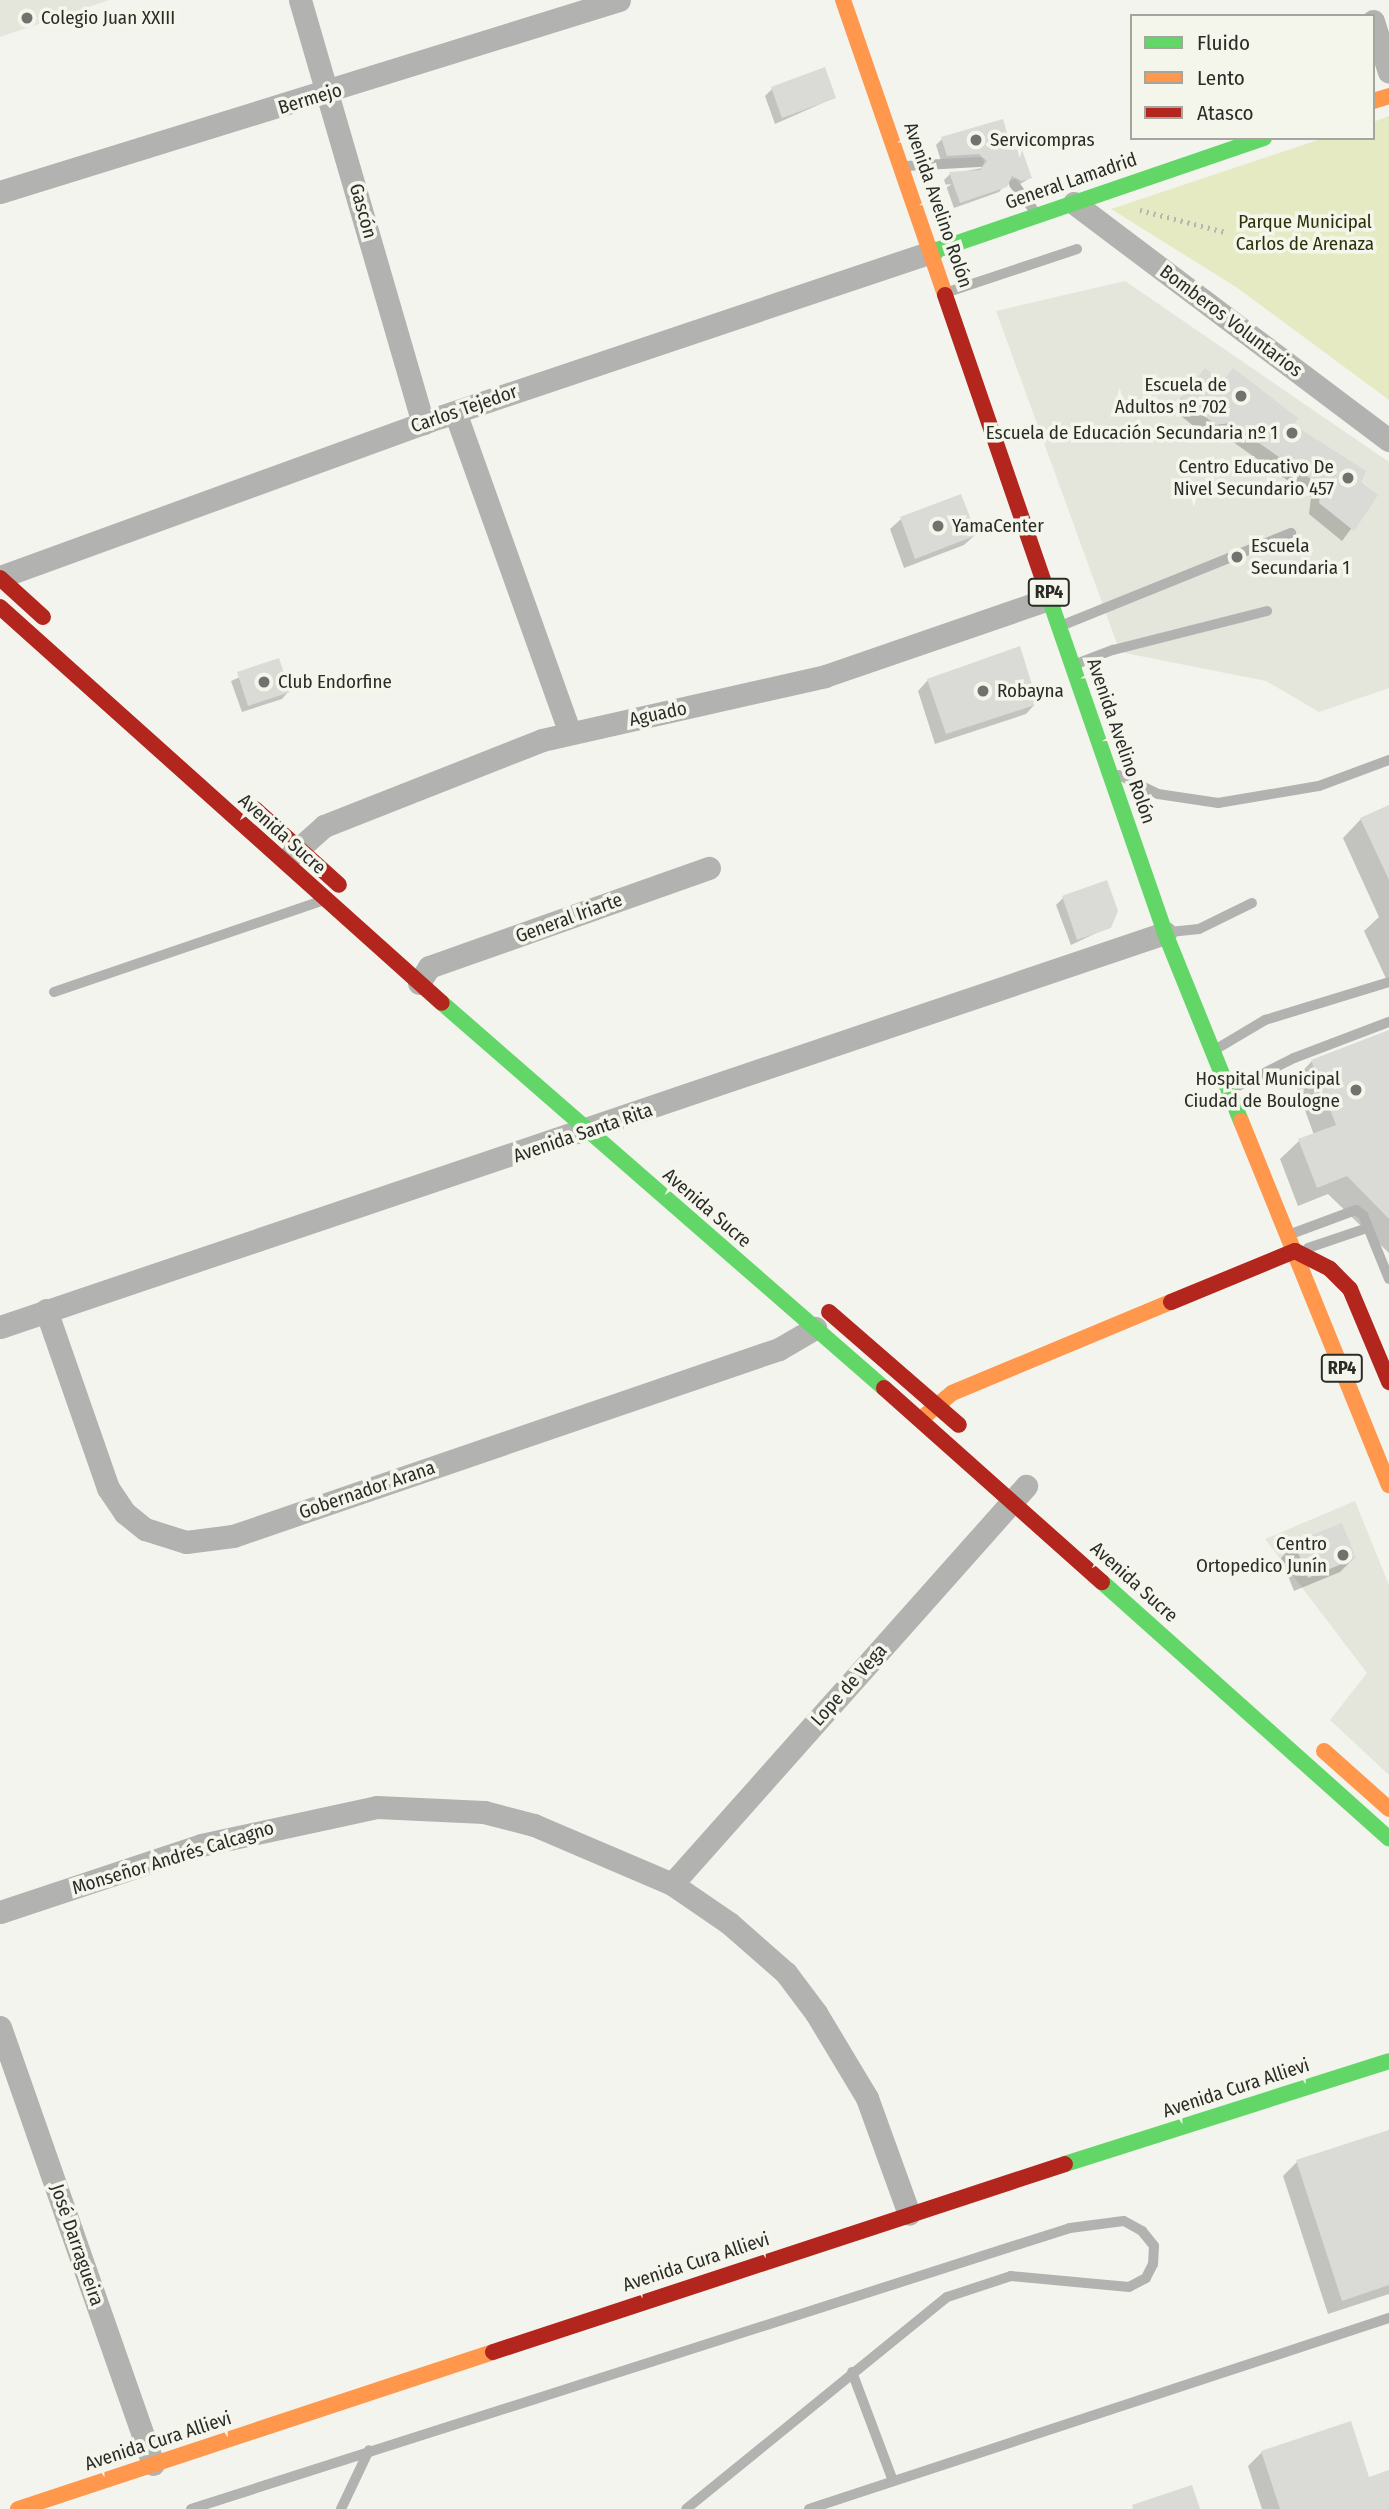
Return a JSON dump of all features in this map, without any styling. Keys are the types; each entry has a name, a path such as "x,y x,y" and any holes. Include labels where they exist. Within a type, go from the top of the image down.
{"main road":[{"name":"Avenida Avelino Rolón","path":"844,0 1164,933 1216,1049 1389,1485"},
{"name":"General Lamadrid","path":"931,252 1258,140"},
{"path":"0,578 55,627"},
{"name":"Avenida Sucre","path":"0,607 290,856 348,894"},
{"name":"Avenida Sucre","path":"239,795 324,900 427,971 586,1132 921,1420 1022,1490 1389,1839"},
{"path":"589,1106 614,1128"},
{"path":"921,1420 935,1403 1295,1251 1329,1269 1350,1289 1389,1382"},
{"path":"811,1296 975,1440"},
{"path":"1306,1735 1389,1809"},
{"name":"Avenida Cura Allievi","path":"18,2509 909,2214 1389,2061"}],"street":[{"name":"Gascón","path":"300,0 423,423"},
{"name":"Bermejo","path":"0,192 328,94 619,0"},
{"path":"1375,27 1389,72"},
{"name":"Bomberos Voluntarios","path":"1074,203 1389,440"},
{"name":"Carlos Tejedor","path":"0,578 423,423 931,252"},
{"path":"455,412 570,733"},
{"name":"Aguado","path":"290,856 324,827 570,733 825,676 1051,598"},
{"name":"General Iriarte","path":"427,971 709,868"},
{"name":"Avenida Santa Rita","path":"0,1327 586,1132 614,1128 1164,933"},
{"name":"Gobernador Arana","path":"46,1310 108,1488 125,1513 145,1528 186,1542 233,1536 779,1349 815,1328"},
{"name":"Lope de Vega","path":"672,1884 1022,1490"},
{"name":"Monseñor Andrés Calcagno","path":"0,1912 201,1845 377,1807 484,1812 581,1842 672,1884 762,1951 816,2013 867,2098 909,2214"},
{"name":"José Darragueira","path":"0,2026 153,2464"}],"lane":[{"path":"903,166 979,162"},
{"path":"1014,184 1038,216"},
{"path":"945,293 1077,249"},
{"path":"1059,626 1291,533"},
{"path":"1073,665 1113,650 1267,611"},
{"path":"1108,768 1158,794 1218,803 1319,786 1389,760"},
{"path":"54,992 324,900"},
{"path":"1164,933 1199,929 1252,903"},
{"path":"1216,1049 1265,1020 1389,982"},
{"path":"1231,1089 1294,1058 1389,1022"},
{"path":"1288,1235 1351,1210 1363,1215 1389,1279"},
{"path":"1295,1251 1367,1228"},
{"path":"191,2509 1070,2228 1124,2221 1142,2231 1154,2246 1153,2264 1146,2278 1129,2287 1011,2276 968,2287 923,2312 686,2509"},
{"path":"809,2509 1389,2318"},
{"path":"852,2372 893,2482"},
{"path":"341,2509 369,2450"}],"path":[{"path":"1123,186 1140,210 1225,232"}],"shaded area":[{"name":"Colegio Juan XXIII","path":"0,0 109,0 0,37"},
{"name":"Escuela Secundaria 1","path":"1125,281 1389,462 1389,688 1319,712 1266,681 1120,652 996,311"},
{"path":"1355,1501 1389,1585 1389,1775 1330,1720 1367,1673 1265,1539"}],"green space":[{"name":"Parque Municipal Carlos de Arenaza","path":"1389,116 1389,400 1236,287 1111,209 1318,140 1375,140 1375,121"}],"building":[{"path":"825,67 836,98 782,118 771,87"},
{"path":"1003,119 1012,150 1021,147 1032,178 1022,181 1012,176 1007,187 960,203 949,172 980,170 987,161 979,154 947,156 941,137"},
{"path":"1205,368 1222,382 1233,368 1298,418 1294,425 1366,471 1361,483 1378,495 1354,531 1319,503 1321,486 1230,423 1216,425 1181,398"},
{"name":"YamaCenter","path":"961,494 977,535 915,559 900,517"},
{"name":"Robayna","path":"1020,646 1038,704 946,734 927,679"},
{"name":"Club Endorfine","path":"279,658 290,692 248,706 237,672"},
{"path":"1389,805 1389,880 1360,818"},
{"path":"1107,880 1118,911 1111,928 1077,940 1062,896"},
{"name":"Hospital Municipal Ciudad de Boulogne","path":"1389,1030 1389,1219 1347,1176 1317,1188 1298,1139 1336,1125 1311,1060"},
{"path":"1342,1523 1356,1558 1308,1578 1294,1542"},
{"path":"1389,2130 1389,2285 1342,2301 1296,2160"},
{"path":"1351,2421 1369,2477 1389,2470 1389,2509 1280,2509 1261,2451"},
{"path":"1192,2485 1200,2509 1133,2509 1132,2505"}],"traffic: fast":[{"path":"931,252 1258,140"},
{"path":"1047,592 1165,933 1241,1121"},
{"path":"442,1003 884,1388"},
{"path":"1102,1582 1389,1839"},
{"path":"1065,2164 1389,2061"}],"traffic: slow":[{"path":"843,0 945,295"},
{"path":"1375,100 1389,96"},
{"path":"1241,1121 1389,1485"},
{"path":"921,1419 952,1393 1171,1302"},
{"path":"1324,1751 1389,1809"},
{"path":"18,2509 493,2352"}],"traffic: jam":[{"path":"945,295 1047,592"},
{"path":"0,578 43,617"},
{"path":"0,607 442,1003"},
{"path":"255,809 339,885"},
{"path":"1171,1302 1295,1251"},
{"path":"1295,1251 1330,1269 1350,1289 1389,1382"},
{"path":"829,1312 959,1425"},
{"path":"884,1388 1102,1582"},
{"path":"493,2352 1065,2164"}],"place":[{"name":"Colegio Juan XXIII","path":"27,18"},
{"name":"Servicompras","path":"976,140"},
{"name":"Escuela de Adultos nº 702","path":"1241,396"},
{"name":"Escuela de Educación Secundaria nº 1","path":"1292,433"},
{"name":"Centro Educativo De Nivel Secundario 457","path":"1348,478"},
{"name":"YamaCenter","path":"938,526"},
{"name":"Escuela Secundaria 1","path":"1237,557"},
{"name":"Club Endorfine","path":"264,682"},
{"name":"Robayna","path":"983,691"},
{"name":"Hospital Municipal Ciudad de Boulogne","path":"1356,1090"},
{"name":"Centro Ortopedico Junín","path":"1343,1555"}]}
